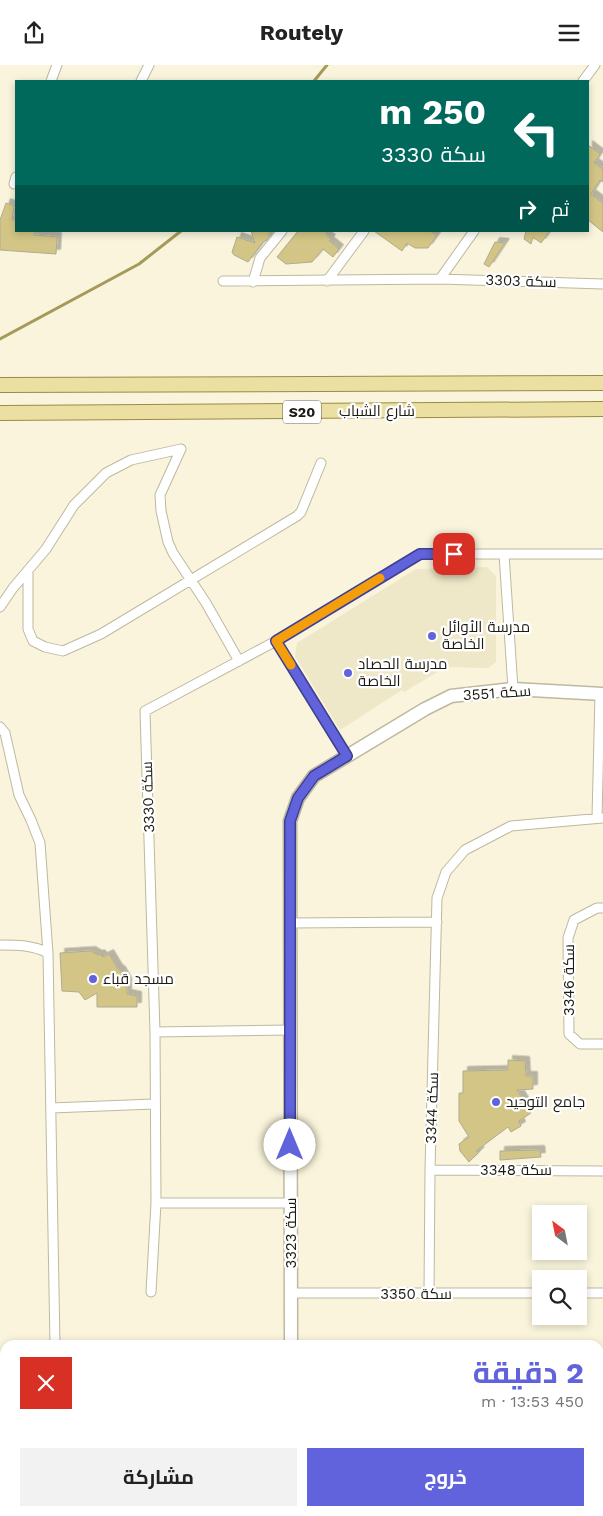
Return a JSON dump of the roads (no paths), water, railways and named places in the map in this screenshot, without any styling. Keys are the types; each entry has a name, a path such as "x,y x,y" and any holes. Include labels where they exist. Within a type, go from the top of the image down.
{"main road":[{"name":"شارع الشباب","path":"0,385 603,383"},
{"name":"شارع الشباب","path":"0,413 603,409"}],"street":[{"path":"51,80 57,65"},
{"path":"142,80 149,65"},
{"path":"583,80 595,65"},
{"path":"253,282 260,259 281,232"},
{"path":"327,281 363,232"},
{"path":"440,279 473,232"},
{"name":"سكة 3303","path":"223,281 440,279 603,284"},
{"path":"0,607 12,588 46,549 74,505 106,473 131,460 181,449 160,495 161,511 170,547 239,661"},
{"path":"28,570 28,629 33,641 45,647 63,651 100,634 192,581 297,516 301,512 320,463"},
{"path":"504,553 513,689"},
{"name":"سكة 3330","path":"151,1292 156,1203 155,1032 145,711 276,641 420,554 603,554"},
{"path":"276,641 347,756"},
{"name":"سكة 3551","path":"347,756 450,696 513,689 601,694"},
{"name":"سكة 3344","path":"429,1294 430,1170 437,898 446,872 465,850 512,827 600,818 601,694"},
{"path":"0,727 5,733 19,795 40,843 48,953 55,1340"},
{"name":"سكة 3323","path":"292,1340 290,821 298,798 314,776 347,756"},
{"name":"سكة 3346","path":"603,908 597,908 574,920 568,938 568,947 569,1034 580,1044 603,1044"},
{"path":"289,923 437,922"},
{"path":"0,945 39,948 48,953"},
{"path":"155,1032 290,1030"},
{"path":"51,1108 154,1105"},
{"name":"سكة 3348","path":"430,1170 603,1171"},
{"path":"156,1203 291,1203"},
{"name":"سكة 3350","path":"292,1293 532,1293"},
{"path":"587,1293 603,1293"}],"waterway":[{"path":"315,80 327,65"},
{"path":"0,339 139,264 180,232"}],"place":[{"name":"مدرسة الأوائل الخاصة","path":"432,636"},
{"name":"مدرسة الحصاد الخاصة","path":"348,673"},
{"name":"مسجد قباء","path":"93,979"},
{"name":"جامع التوحيد","path":"496,1102"}]}
